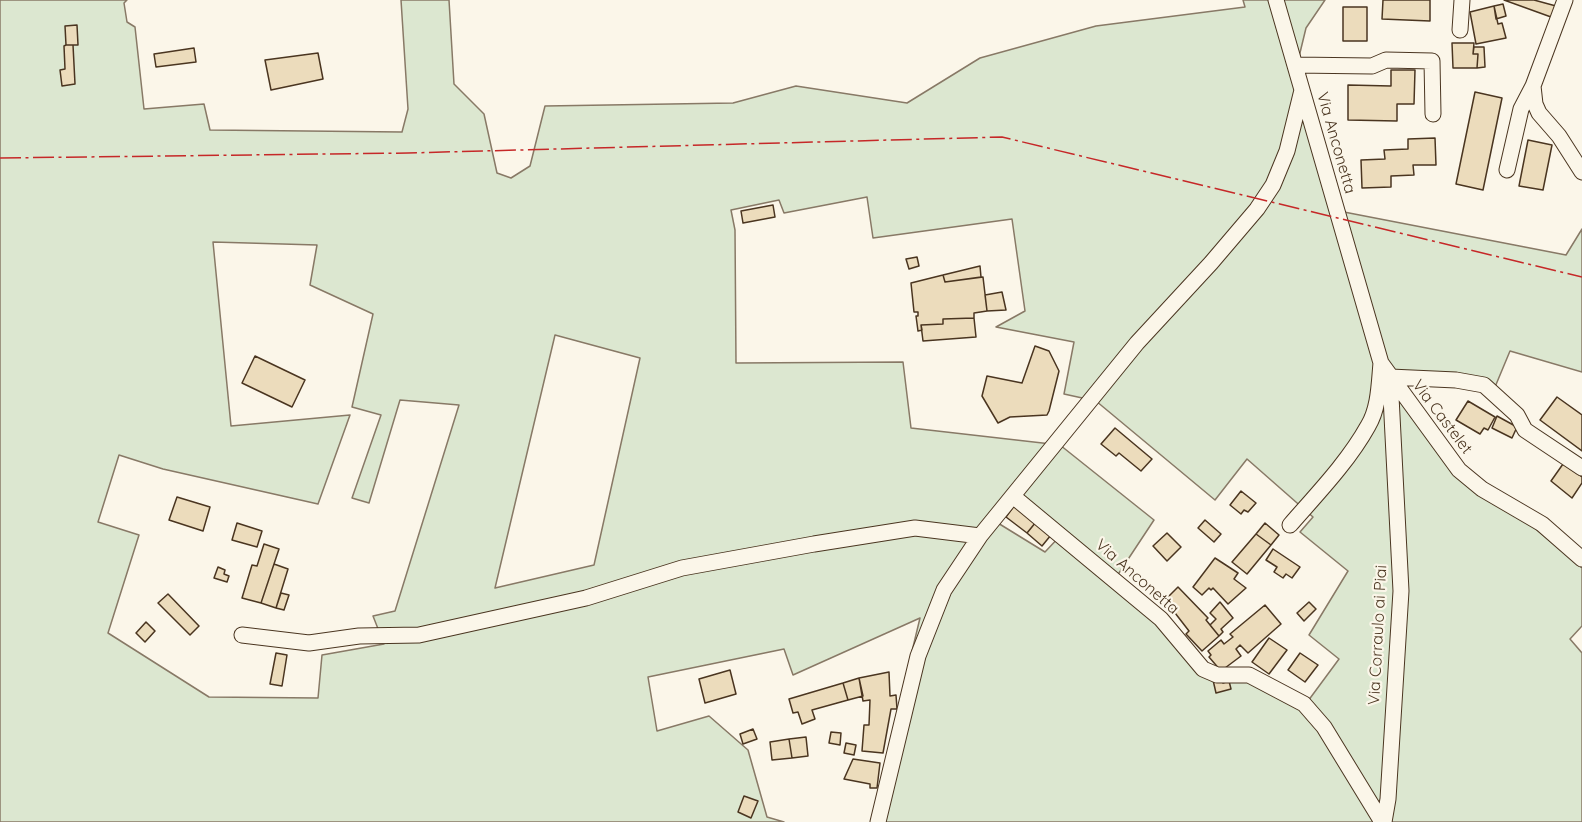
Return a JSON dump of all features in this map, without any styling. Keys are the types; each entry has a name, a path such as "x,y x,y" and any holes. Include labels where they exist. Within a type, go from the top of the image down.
{"street":[{"name":"Via Anconetta","path":"1276,0 1381,363 1390,377"},
{"path":"1460,30 1462,0"},
{"path":"1507,170 1521,109 1533,86 1565,0"},
{"name":"Via Anconetta","path":"1295,65 1372,66 1386,60 1432,61 1432,114"},
{"path":"1533,86 1535,104 1539,113 1559,136 1582,172"},
{"name":"Via Anconetta","path":"878,822 925,632 944,590 980,536 1137,343 1212,264 1257,209 1273,185 1287,152 1302,90"},
{"path":"1290,525 1334,474 1369,425 1378,395 1381,363"},
{"name":"Via Castelet","path":"1390,377 1456,380 1484,385 1517,415 1525,430 1582,468"},
{"name":"Via Castelet","path":"1390,377 1450,459 1469,480 1542,524 1582,558"},
{"name":"Via Corraulo ai Piai","path":"1383,822 1388,799 1401,591 1390,377"},
{"name":"Via Anconetta","path":"1014,496 1161,619 1203,669 1217,675 1249,675 1304,704 1319,721 1383,822"},
{"path":"242,635 309,644 358,636 419,635 586,598 682,568 814,544 915,528 980,536"}],"green space":[{"path":"0,0 127,0 124,3 127,22 135,27 144,109 204,104 210,130 402,132 408,109 401,0 449,0 454,84 484,114 497,173 511,178 530,166 545,106 733,103 796,86 907,103 980,58 1096,26 1245,7 1243,0 1325,0 1306,28 1298,61 1344,212 1566,255 1582,229 1582,372 1510,351 1495,387 1405,384 1437,446 1582,568 1582,626 1570,639 1582,653 1582,822 871,822 920,618 793,675 784,649 648,677 657,731 709,716 748,750 767,817 784,822 0,822","holes":["867,197 873,238 1012,219 1025,311 996,327 1074,342 1064,394 1096,401 1215,500 1247,459 1313,517 1300,532 1348,571 1309,635 1339,659 1308,701 1205,665 1115,579 1154,520 1060,445 911,428 903,362 736,363 735,230 731,210 779,200 784,213","213,242 317,245 310,285 373,314 352,407 381,415 352,498 369,503 400,400 459,405 395,611 373,616 384,644 322,655 318,698 209,697 108,633 139,535 98,522 119,455 163,469 318,504 350,415 231,426","555,335 640,358 594,565 495,588","1014,495 1061,535 1045,552 993,520"]}],"building":[{"path":"1383,0 1430,0 1430,21 1382,19"},
{"path":"1504,0 1534,0 1556,6 1551,17"},
{"path":"1503,4 1506,16 1496,19 1494,6"},
{"path":"1494,6 1498,24 1502,23 1506,38 1476,44 1470,12"},
{"path":"1343,7 1367,7 1367,41 1343,41"},
{"path":"77,25 78,45 66,45 65,26"},
{"path":"1452,43 1474,43 1473,54 1478,54 1477,68 1453,68"},
{"path":"73,45 75,84 62,86 60,70 65,69 64,46"},
{"path":"1474,47 1484,47 1485,67 1477,68 1478,54 1473,54"},
{"path":"194,48 196,62 156,67 154,54"},
{"path":"318,53 323,79 271,90 265,60"},
{"path":"1391,70 1415,70 1414,104 1397,104 1397,121 1348,120 1348,85 1391,86"},
{"path":"1475,92 1502,98 1483,190 1456,184"},
{"path":"1435,138 1436,165 1413,165 1414,175 1391,176 1391,187 1362,188 1361,160 1385,159 1384,150 1408,149 1408,139"},
{"path":"1528,140 1552,145 1543,190 1519,186"},
{"path":"773,205 775,217 743,223 741,211"},
{"path":"917,257 919,266 909,269 906,259"},
{"path":"980,266 981,277 945,282 943,275"},
{"path":"943,275 945,282 983,277 987,311 974,313 974,318 943,319 943,324 921,325 922,330 918,331 916,316 918,312 914,312 911,283"},
{"path":"1002,292 1006,310 987,311 985,295"},
{"path":"974,318 976,337 923,341 921,325 943,324 943,319"},
{"path":"1035,346 1049,351 1059,371 1049,411 1047,415 1010,417 998,423 982,396 987,376 1022,383"},
{"path":"255,356 305,380 292,407 242,383"},
{"path":"1557,397 1582,415 1582,451 1540,420"},
{"path":"1468,401 1495,417 1488,430 1484,428 1480,434 1456,420"},
{"path":"1497,416 1517,427 1512,438 1492,428"},
{"path":"1115,428 1152,459 1141,471 1119,453 1116,456 1101,444"},
{"path":"1563,464 1582,477 1582,483 1572,498 1551,481"},
{"path":"1241,491 1256,503 1248,512 1244,510 1241,514 1230,505"},
{"path":"177,497 210,507 203,531 169,520"},
{"path":"1014,506 1036,522 1027,533 1006,517"},
{"path":"1205,520 1221,534 1214,542 1198,528"},
{"path":"1036,522 1051,535 1042,546 1027,533"},
{"path":"237,523 262,531 257,547 232,540"},
{"path":"1265,523 1279,535 1271,545 1256,534"},
{"path":"1167,533 1181,547 1167,561 1153,546"},
{"path":"1256,534 1271,545 1247,574 1232,562"},
{"path":"264,544 279,549 261,603 242,598 252,565 257,566"},
{"path":"1273,549 1300,567 1292,578 1286,574 1283,578 1274,572 1277,567 1266,560"},
{"path":"1215,558 1238,573 1234,579 1246,588 1228,604 1213,588 1211,590 1209,588 1202,595 1193,587"},
{"path":"274,564 288,569 276,608 261,603"},
{"path":"218,567 225,570 224,574 229,576 227,582 214,578"},
{"path":"1178,587 1208,618 1206,620 1219,636 1202,651 1186,634 1189,631 1165,600"},
{"path":"281,593 289,595 284,610 276,608"},
{"path":"168,594 199,626 190,635 158,603"},
{"path":"1220,602 1233,618 1221,629 1223,632 1219,636 1210,625 1216,619 1210,613"},
{"path":"1309,602 1316,609 1304,621 1297,613"},
{"path":"1265,605 1281,624 1248,653 1240,645 1236,649 1241,656 1221,671 1209,657 1211,655 1208,651 1221,640 1224,644 1233,637 1230,634"},
{"path":"146,622 155,631 145,642 136,633"},
{"path":"1269,638 1287,650 1269,674 1252,662"},
{"path":"276,653 287,655 282,686 270,684"},
{"path":"1300,653 1318,665 1305,682 1288,670"},
{"path":"730,670 736,694 705,703 699,679"},
{"path":"889,672 890,696 896,695 897,709 891,709 883,753 862,751 864,725 869,725 870,700 863,701 859,678"},
{"path":"859,678 863,696 848,700 843,683"},
{"path":"1222,678 1223,683 1229,681 1231,689 1216,693 1213,680"},
{"path":"843,683 848,700 812,710 815,719 802,724 798,712 793,713 789,699"},
{"path":"753,729 757,739 743,744 740,734"},
{"path":"831,732 841,733 840,745 829,743"},
{"path":"806,737 808,756 792,758 789,739"},
{"path":"789,739 792,758 772,760 770,742"},
{"path":"846,743 856,745 854,755 844,753"},
{"path":"853,759 880,763 877,788 870,788 870,784 844,779"},
{"path":"744,796 758,801 751,818 738,812"}],"power":[{"path":"0,158 408,153 1002,137 1582,277"}]}
